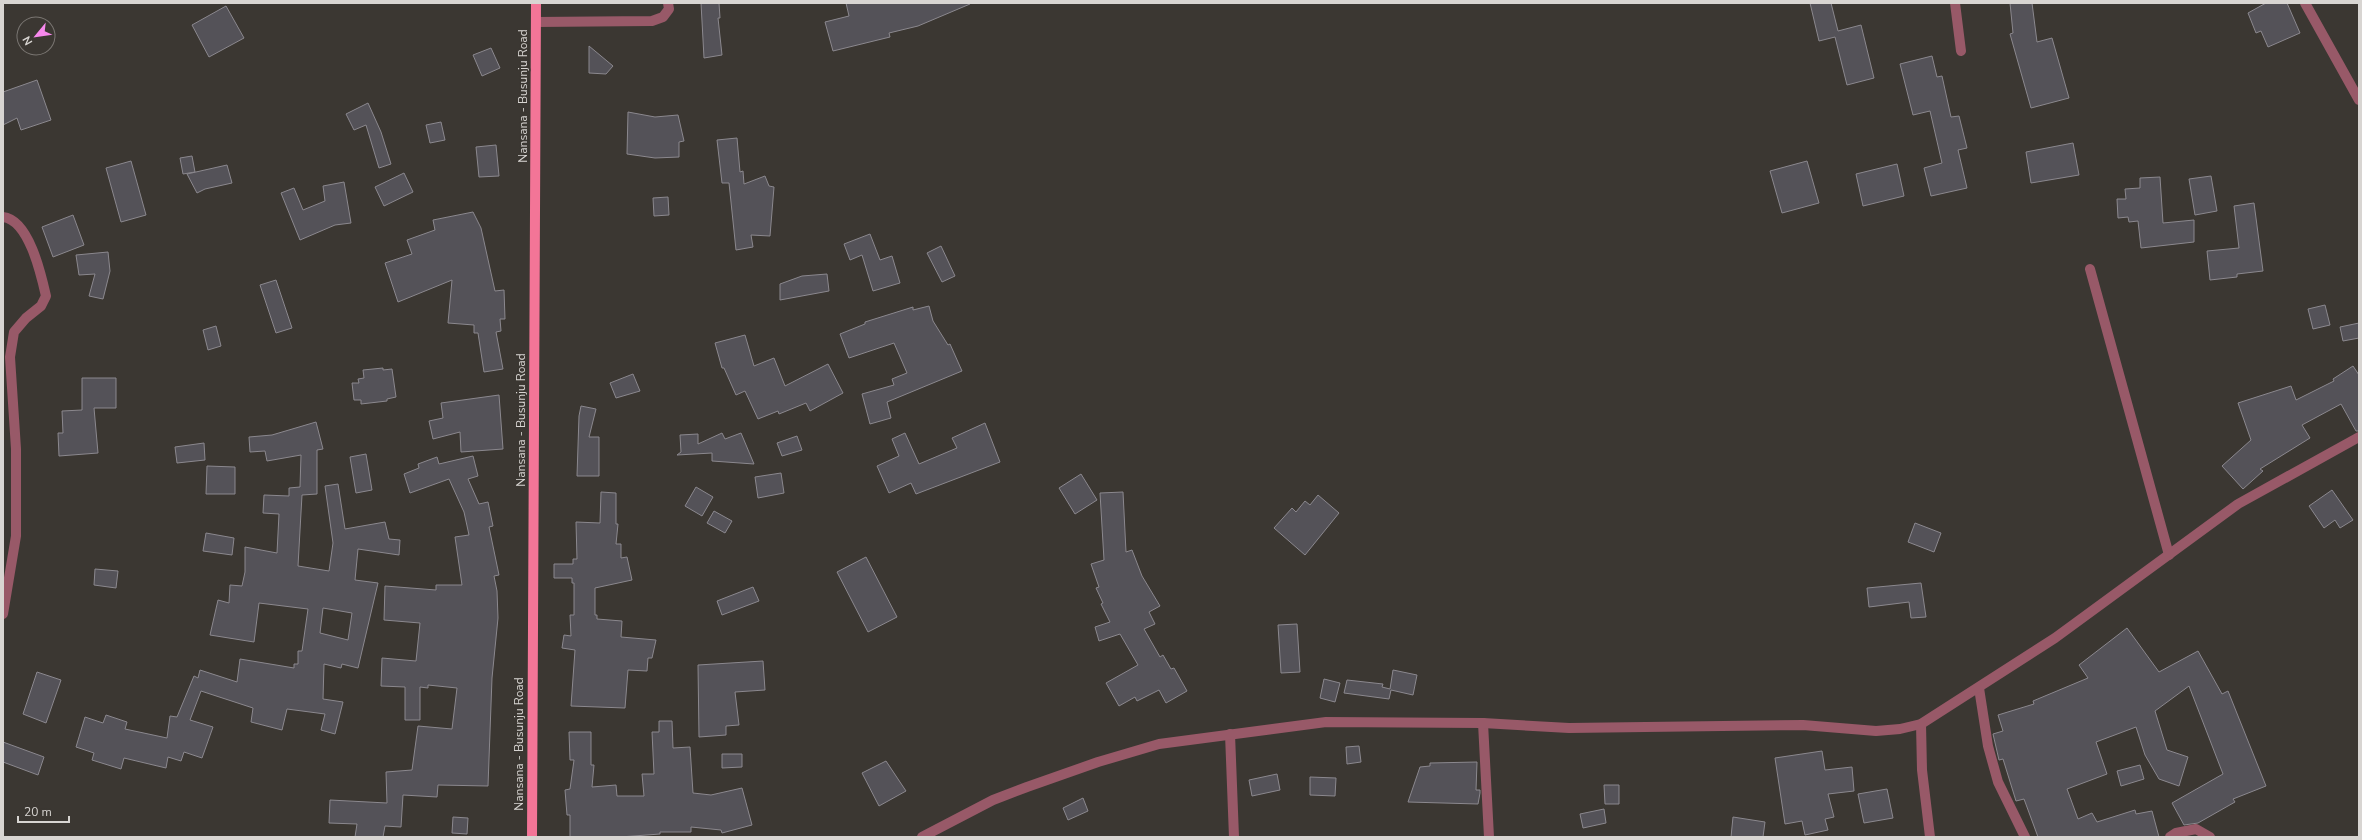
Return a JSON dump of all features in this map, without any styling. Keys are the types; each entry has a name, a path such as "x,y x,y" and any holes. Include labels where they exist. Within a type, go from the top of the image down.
{"main road":[{"name":"Nansana - Busunju Road","path":"532,837 536,3"}],"street":[{"path":"536,22 652,21 663,18 669,9 668,3"},
{"path":"1955,3 1961,51"},
{"path":"2305,3 2359,100"},
{"path":"3,216 11,218 25,231 46,296 41,306 26,318 14,332 10,357 8,402 16,536 3,614"},
{"path":"2090,269 2169,555"},
{"path":"922,837 993,800 1098,762 1159,744 1326,722 1483,723 1569,728 1803,725 1876,730 1900,729 1921,724 2055,638 2238,504 2359,437"},
{"path":"1979,688 1988,746 1998,782 2025,837"},
{"path":"1483,723 1489,837"},
{"path":"1921,724 1922,770 1930,837"},
{"path":"1230,734 1234,837"},
{"path":"2170,837 2176,833 2196,829 2210,837"}],"building":[{"path":"701,3 719,3 720,18 718,18 722,55 704,58"},
{"path":"846,3 970,4 918,26 889,33 890,37 833,51 825,22 849,16"},
{"path":"1810,3 1831,3 1838,31 1861,25 1874,78 1847,85 1835,37 1819,41"},
{"path":"2010,3 2032,3 2037,42 2052,38 2069,98 2031,108 2010,34 2013,33"},
{"path":"2266,3 2287,3 2300,33 2268,47 2261,31 2256,33 2248,13"},
{"path":"226,6 244,38 209,57 192,25"},
{"path":"589,46 613,66 606,74 589,73"},
{"path":"491,48 500,68 482,76 473,55"},
{"path":"1932,56 1937,77 1942,76 1951,117 1959,116 1967,148 1958,150 1967,188 1931,196 1924,168 1942,163 1930,111 1913,115 1900,64"},
{"path":"37,80 51,120 21,130 17,118 3,125 3,92"},
{"path":"368,103 381,132 391,164 379,168 366,125 354,130 346,114"},
{"path":"628,112 655,117 678,115 684,141 679,142 679,157 655,158 627,154"},
{"path":"441,122 445,140 430,143 426,125"},
{"path":"737,138 740,172 743,171 744,184 765,176 769,186 774,187 770,236 751,235 753,247 736,250 729,183 722,183 717,140"},
{"path":"2073,143 2079,175 2031,183 2026,152"},
{"path":"496,145 499,176 479,177 476,147"},
{"path":"192,156 195,172 183,174 180,158"},
{"path":"131,161 146,215 121,222 106,168"},
{"path":"1807,161 1819,203 1782,213 1770,171"},
{"path":"1897,164 1904,196 1863,206 1856,174"},
{"path":"227,165 232,183 205,189 197,193 187,174"},
{"path":"404,173 413,192 384,206 375,187"},
{"path":"2211,176 2217,211 2195,215 2189,179"},
{"path":"2160,177 2163,223 2194,220 2194,242 2141,248 2138,221 2129,222 2128,217 2118,218 2117,199 2126,199 2125,189 2140,188 2140,178"},
{"path":"344,182 351,223 335,225 300,240 281,193 294,188 303,210 325,201 323,186"},
{"path":"668,197 669,215 654,216 653,198"},
{"path":"2254,203 2263,271 2237,274 2237,277 2210,280 2207,251 2239,248 2234,206"},
{"path":"473,212 481,228 495,291 504,290 505,319 500,319 501,331 496,332 503,369 484,372 478,333 474,333 474,325 448,323 452,280 398,302 385,263 412,254 407,240 435,230 433,220"},
{"path":"73,215 84,245 53,257 42,227"},
{"path":"870,234 880,260 892,256 900,283 873,291 862,255 850,260 844,244"},
{"path":"941,246 955,276 942,282 927,253"},
{"path":"108,252 110,271 103,299 89,296 95,274 79,275 76,255"},
{"path":"827,274 829,291 780,300 780,284 802,276"},
{"path":"276,280 292,328 276,333 260,285"},
{"path":"2325,305 2330,325 2313,329 2308,309"},
{"path":"929,306 933,321 948,345 950,344 962,371 887,402 891,418 870,424 862,394 894,385 892,379 907,373 894,343 849,358 840,334 865,324 865,322 913,307 913,310"},
{"path":"2359,323 2359,338 2343,341 2340,327"},
{"path":"216,326 221,346 208,350 203,330"},
{"path":"745,335 754,366 774,358 785,386 828,364 843,393 810,411 806,403 779,414 778,411 758,419 745,391 736,395 724,368 722,368 715,343"},
{"path":"2353,366 2359,375 2359,431 2356,431 2341,404 2302,425 2310,438 2260,469 2263,471 2243,489 2222,466 2251,440 2238,403 2291,386 2296,400 2334,381 2333,379"},
{"path":"383,368 383,370 392,369 396,397 387,399 387,401 361,404 361,400 354,400 352,383 359,383 358,379 364,378 363,370"},
{"path":"633,374 640,391 616,398 610,383"},
{"path":"82,378 116,378 116,408 94,408 98,453 59,456 58,433 63,433 62,411 82,410"},
{"path":"499,395 503,449 461,452 460,432 433,439 429,421 443,418 441,403"},
{"path":"581,406 596,409 589,437 599,437 599,476 577,476 579,416"},
{"path":"316,422 323,449 317,450 317,494 302,495 298,566 329,571 333,543 325,486 338,484 345,529 385,522 389,539 400,540 399,555 358,549 355,580 378,583 358,668 342,664 341,668 324,664 323,699 343,702 335,734 321,730 325,714 287,709 282,730 251,722 253,708 201,691 190,720 213,727 202,758 184,752 181,761 168,757 166,768 124,758 121,769 92,760 94,753 76,747 85,717 103,723 106,715 127,722 125,729 167,738 170,716 177,717 194,676 198,678 200,670 237,682 240,659 294,668 294,664 298,664 298,651 302,651 308,609 259,603 254,642 210,635 218,600 229,603 230,585 242,586 245,572 245,547 277,553 279,514 263,513 264,495 289,496 289,488 300,487 301,455 267,461 265,451 250,452 249,437 272,435","holes":["323,608 352,613 348,640 320,633"]},
{"path":"985,423 1000,462 916,494 911,483 889,493 877,466 899,456 892,439 905,433 919,464 957,448 952,438"},
{"path":"722,433 725,439 741,433 754,464 712,461 712,453 677,455 681,452 680,435 698,434 698,444"},
{"path":"797,436 802,450 782,456 777,443"},
{"path":"204,443 205,460 177,463 175,447"},
{"path":"366,454 372,490 356,493 350,457"},
{"path":"473,456 478,476 468,479 479,504 488,502 493,526 489,527 499,575 494,576 497,591 498,618 492,678 488,786 438,785 437,797 403,795 401,827 385,826 383,837 355,837 357,824 329,823 330,800 387,803 386,772 412,770 418,726 452,729 457,688 428,685 428,688 420,687 420,720 405,720 405,687 381,686 382,658 416,661 420,623 384,620 385,586 436,590 436,585 462,585 455,537 469,535 464,512 449,479 410,493 404,474 419,468 418,464 437,457 439,464"},
{"path":"207,466 235,467 235,494 206,494"},
{"path":"781,473 784,493 758,498 755,477"},
{"path":"1081,474 1097,500 1075,514 1059,488"},
{"path":"696,487 713,497 702,516 685,506"},
{"path":"2332,490 2353,520 2340,528 2335,520 2324,528 2309,506"},
{"path":"601,492 616,493 616,524 618,524 616,544 621,544 621,558 627,557 632,580 595,588 595,615 597,615 597,619 622,621 621,637 656,640 652,658 648,658 647,671 628,670 625,708 571,706 575,650 562,648 564,635 571,636 570,615 574,615 574,583 572,583 572,578 554,578 554,564 573,564 573,559 577,559 576,522 600,523"},
{"path":"1123,492 1126,552 1132,550 1142,576 1160,606 1149,612 1155,624 1144,629 1160,657 1163,655 1171,669 1174,668 1187,691 1166,703 1159,690 1137,701 1135,697 1119,706 1106,683 1138,665 1120,634 1099,641 1095,627 1110,622 1101,604 1103,603 1096,588 1099,587 1091,564 1104,560 1100,493"},
{"path":"1318,495 1339,513 1305,555 1274,528 1292,508 1296,512 1305,501 1310,505"},
{"path":"714,511 732,521 725,533 707,523"},
{"path":"1915,523 1941,533 1934,552 1908,542"},
{"path":"206,533 234,538 232,555 203,551"},
{"path":"866,557 897,617 868,632 837,572"},
{"path":"95,569 118,571 116,588 94,585"},
{"path":"1921,583 1926,617 1911,618 1909,602 1869,607 1867,588"},
{"path":"753,587 759,601 722,615 717,601"},
{"path":"1297,624 1300,672 1281,673 1278,625"},
{"path":"2127,628 2159,672 2198,651 2222,694 2228,691 2266,786 2233,799 2235,802 2198,823 2184,825 2172,803 2223,774 2189,686 2155,711 2167,750 2188,757 2179,786 2159,779 2145,755 2136,727 2096,742 2107,774 2067,789 2078,819 2092,813 2097,822 2135,810 2136,814 2152,811 2159,837 2038,837 2024,799 2016,801 2003,759 1999,760 1993,734 2003,731 1998,715 2034,704 2033,701 2088,678 2079,665"},
{"path":"763,661 765,690 735,692 739,725 726,726 726,735 699,737 698,665"},
{"path":"1393,670 1417,675 1413,695 1391,690 1389,699 1344,693 1347,680 1383,684 1382,687 1390,689"},
{"path":"37,672 61,680 46,723 23,714"},
{"path":"1324,679 1340,683 1335,702 1320,698"},
{"path":"659,721 672,721 673,748 690,747 693,793 711,795 742,788 752,825 722,833 721,830 691,827 691,832 660,832 660,834 620,837 570,837 570,815 567,815 565,790 570,789 574,760 570,760 569,732 591,732 591,765 594,765 592,787 616,785 617,796 644,796 642,774 654,774 652,732 659,732"},
{"path":"3,742 44,757 38,775 3,762"},
{"path":"1359,746 1361,762 1347,764 1346,747"},
{"path":"1822,751 1825,770 1852,767 1854,791 1828,794 1834,817 1825,819 1828,830 1805,835 1802,821 1785,824 1775,758"},
{"path":"722,754 742,754 742,767 722,768"},
{"path":"886,761 906,791 879,806 862,773"},
{"path":"1477,762 1476,790 1480,790 1478,804 1408,802 1420,767 1430,766 1430,763"},
{"path":"2140,765 2144,779 2121,786 2117,771"},
{"path":"1277,774 1280,790 1252,796 1249,780"},
{"path":"1310,777 1336,778 1335,796 1310,795"},
{"path":"1604,785 1619,785 1619,804 1605,804"},
{"path":"1887,789 1893,818 1864,823 1858,794"},
{"path":"1083,798 1088,811 1068,820 1063,808"},
{"path":"1604,809 1606,823 1583,828 1580,814"},
{"path":"453,817 468,818 467,834 452,833"},
{"path":"1733,817 1765,822 1763,837 1731,837"}]}
